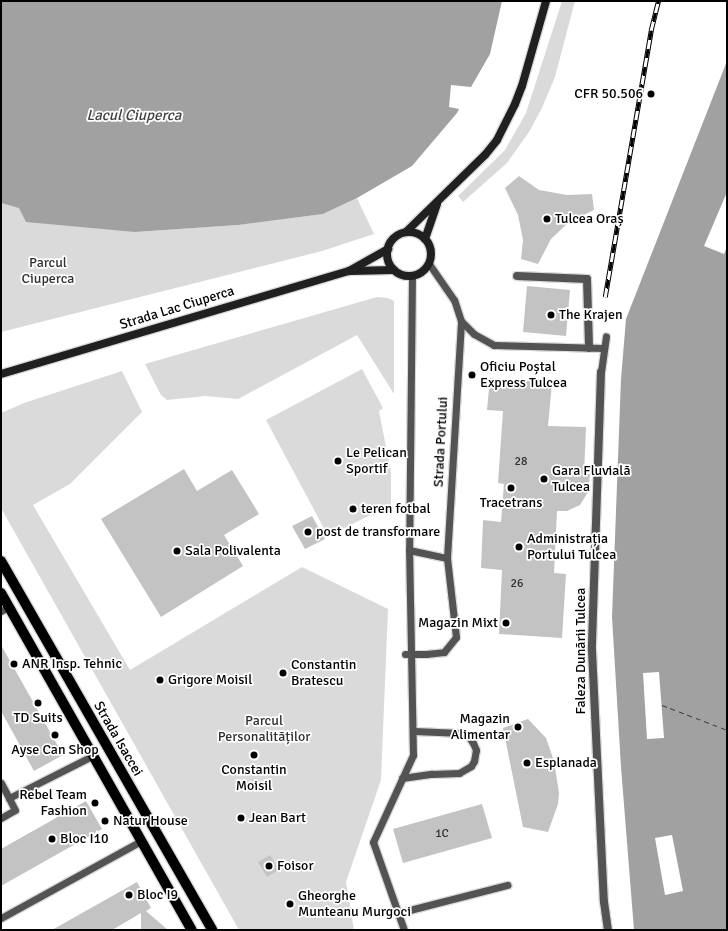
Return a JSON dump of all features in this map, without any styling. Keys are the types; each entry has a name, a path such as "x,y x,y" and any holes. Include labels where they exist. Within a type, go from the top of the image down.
{"main road":[{"name":"Strada Isaccei","path":"1,561 212,930"},
{"name":"Strada Isaccei","path":"1,593 5,609 94,755 192,930"}],"street":[{"path":"406,232 419,234 425,239 431,254 429,264 422,272 412,276 399,274 394,270 389,264 388,249 394,238 406,232 485,155 497,140 508,120 522,86 546,1"},
{"path":"425,239 438,201"},
{"name":"Strada Lac Ciuperca","path":"1,374 350,270 388,249"},
{"name":"Strada Lac Ciuperca","path":"350,270 394,270"},
{"path":"517,276 587,279 589,348"},
{"name":"Strada Lac Ciuperca","path":"1,370 12,370"},
{"name":"Faleza Dunării Tulcea","path":"601,372 592,650 604,902 608,930"}],"lane":[{"name":"Strada Portului","path":"408,655 444,652 456,637 447,558 461,321 454,300 429,264"},
{"name":"Strada Portului","path":"398,913 373,842 413,755 414,731 408,655 412,276"},
{"path":"461,321 474,334 494,345 603,348"},
{"path":"601,372 603,348 606,336"},
{"path":"409,550 447,558"},
{"path":"402,778 432,774 459,773 471,766 474,760 476,750 473,743 469,737 461,733 414,731"},
{"path":"9,798 94,755"},
{"path":"1,783 15,810 1,818"},
{"path":"1,918 141,840"},
{"path":"404,930 398,913 507,884"}],"green space":[{"path":"562,1 575,1 555,77 541,110 529,132 507,163 463,202 458,196 505,150 526,113"},
{"name":"Parcul Ciuperca","path":"357,198 374,234 322,251 1,332 1,203 135,232 238,225 323,214"},
{"path":"377,297 388,298 394,301 394,394 357,335 238,399 205,396 167,400 161,395 145,364"},
{"path":"362,369 383,408 379,411 391,473 391,505 328,536 266,420"},
{"name":"Parcul Personalităților","path":"122,371 142,412 70,484 33,505 130,670 302,567 388,609 381,780 346,882 354,930 239,930 1,508 1,413 24,403"}],"water":[{"name":"Lacul Ciuperca","path":"1,1 502,1 490,54 471,87 451,85 449,107 459,109 412,166 357,198 323,214 238,225 135,232 26,222 19,208 1,203"},
{"path":"727,61 727,930 634,930 621,767 612,617 621,379 626,319"}],"pier":[{"path":"727,192 727,247 724,254 704,246"},
{"path":"659,672 664,738 647,739 643,673"},
{"path":"672,835 683,891 665,895 655,838"}],"building":[{"name":"Tulcea Oraș","path":"519,176 539,190 567,195 592,194 594,210 569,222 551,239 538,264 521,259 523,240 518,215 505,188"},
{"path":"527,286 570,290 566,336 523,332"},
{"path":"490,378 552,383 548,426 586,427 584,474 590,474 588,492 580,505 567,511 557,511 554,573 566,574 562,638 499,634 502,570 481,568 483,520 501,522 504,484 498,483 503,411 487,410"},
{"name":"Sala Polivalenta","path":"184,469 197,491 232,470 259,514 224,535 243,566 161,617 101,519"},
{"name":"post de transformare","path":"312,516 325,539 305,549 292,526"},
{"path":"1,645 63,755 34,771 1,711"},
{"path":"528,719 546,738 554,761 559,793 558,804 548,832 523,827 503,728"},
{"name":"Bloc I10","path":"86,801 102,829 1,886 1,849"},
{"path":"482,804 492,838 403,863 393,829"},
{"name":"Foisor","path":"270,855 279,870 267,877 258,862"},
{"name":"Bloc I9","path":"137,882 151,908 146,911 168,930 141,930 141,913 112,930 52,930"}],"ferry route":[{"path":"662,705 727,730"}],"railway":[{"path":"605,297 651,30 658,1"}],"place":[{"name":"CFR 50.506","path":"651,94"},
{"name":"Tulcea Oraș","path":"547,219"},
{"name":"The Krajen","path":"551,315"},
{"name":"Oficiu Poștal Express Tulcea","path":"472,375"},
{"name":"Le Pelican Sportif","path":"338,461"},
{"name":"Gara Fluvială Tulcea","path":"544,479"},
{"name":"Tracetrans","path":"511,488"},
{"name":"teren fotbal","path":"353,509"},
{"name":"post de transformare","path":"308,532"},
{"name":"Administrația Portului Tulcea","path":"519,547"},
{"name":"Sala Polivalenta","path":"177,551"},
{"name":"Magazin Mixt","path":"506,623"},
{"name":"ANR Insp. Tehnic","path":"14,664"},
{"name":"Constantin Bratescu","path":"283,673"},
{"name":"Grigore Moisil","path":"160,680"},
{"name":"TD Suits","path":"38,703"},
{"name":"Magazin Alimentar","path":"518,727"},
{"name":"Ayse Can Shop","path":"55,735"},
{"name":"Constantin Moisil","path":"254,755"},
{"name":"Esplanada","path":"527,763"},
{"name":"Rebel Team Fashion","path":"95,803"},
{"name":"Jean Bart","path":"241,818"},
{"name":"Natur House","path":"105,821"},
{"name":"Bloc I10","path":"52,839"},
{"name":"Foisor","path":"269,866"},
{"name":"Bloc I9","path":"129,895"},
{"name":"Gheorghe Munteanu Murgoci","path":"290,904"}]}
